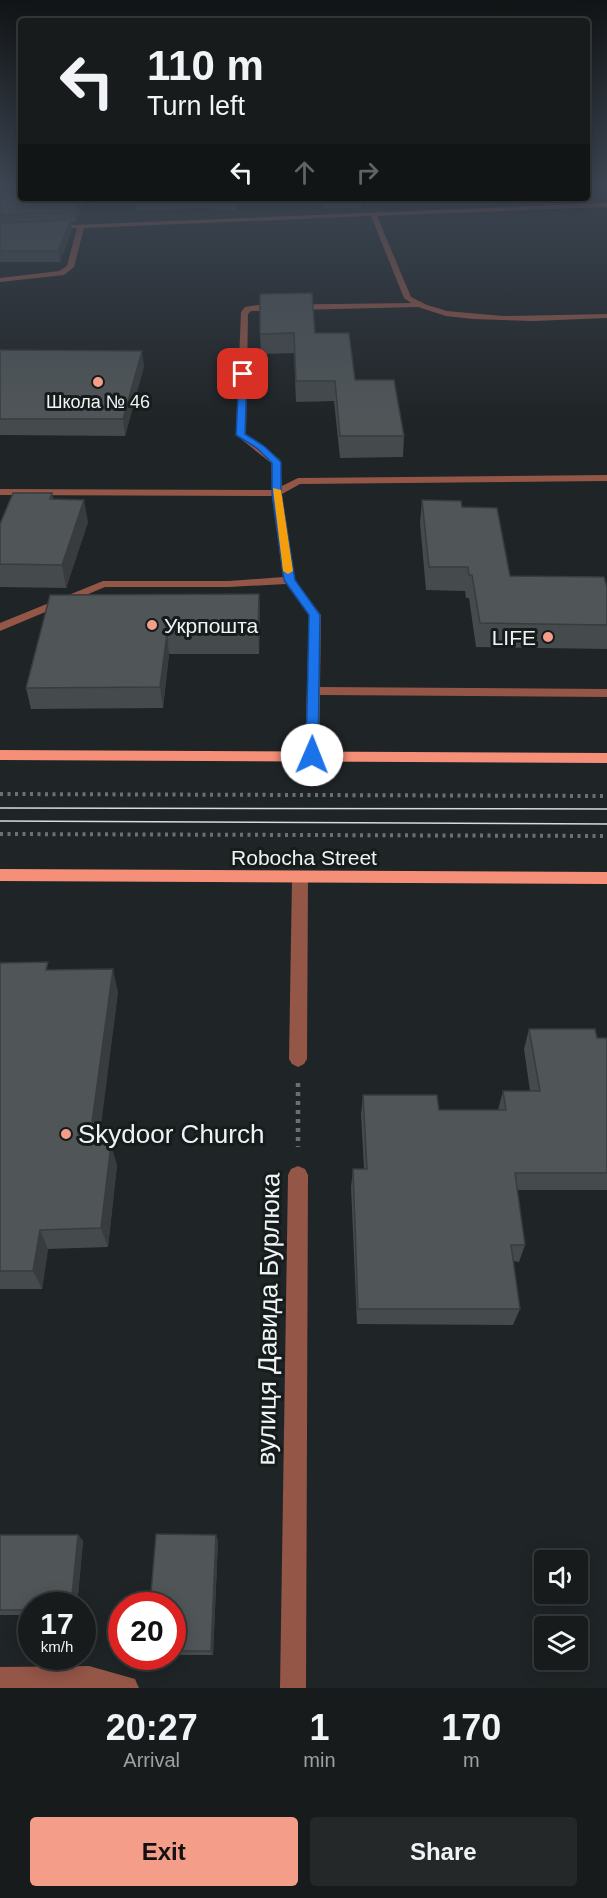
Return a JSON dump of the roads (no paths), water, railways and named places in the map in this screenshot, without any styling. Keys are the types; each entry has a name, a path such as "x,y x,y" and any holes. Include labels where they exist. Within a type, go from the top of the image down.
{"main road":[{"path":"0,755 607,758"},
{"name":"Robocha Street","path":"0,875 607,878"}],"street":[{"path":"0,280 61,273 71,265"},
{"path":"394,265 408,298 416,305"},
{"path":"312,755 315,615 290,580 277,493 276,462 261,447 241,435 244,314 248,309 258,307 416,305 471,316 517,318 607,316"},
{"path":"0,492 277,493 298,481 607,478"},
{"path":"0,627 103,584 230,584 290,580"},
{"path":"313,691 607,693"},
{"path":"298,1059 300,878"},
{"name":"вулиця Давида Бурлюка","path":"293,1688 298,1175"},
{"path":"0,1680 89,1679 126,1688"}],"tram line":[{"path":"0,808 607,809"},
{"path":"0,821 607,824"}],"place":[{"name":"Школа № 46","path":"98,382"},
{"name":"Укрпошта","path":"152,625"},
{"name":"LIFE","path":"548,637"},
{"name":"Skydoor Church","path":"66,1134"}]}
